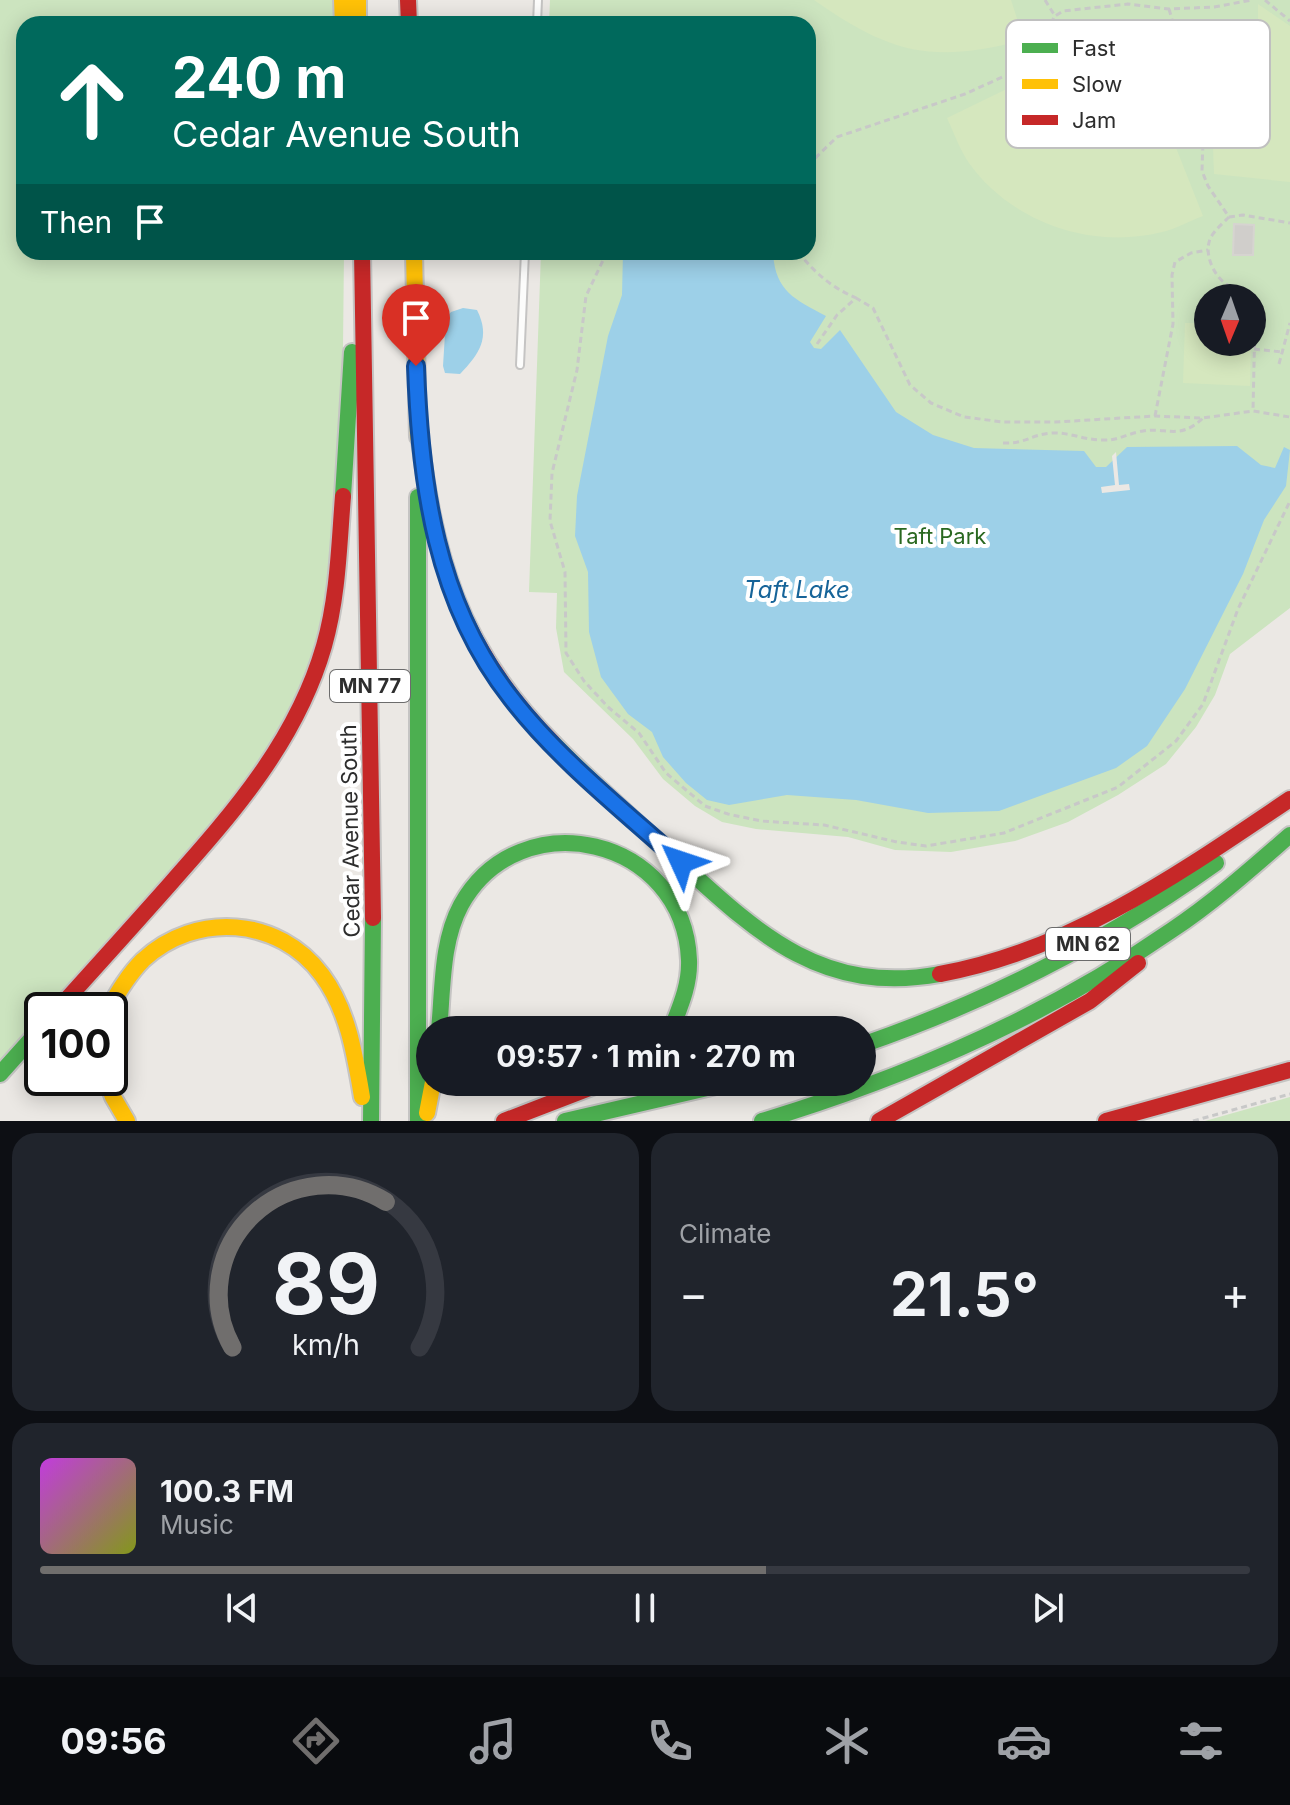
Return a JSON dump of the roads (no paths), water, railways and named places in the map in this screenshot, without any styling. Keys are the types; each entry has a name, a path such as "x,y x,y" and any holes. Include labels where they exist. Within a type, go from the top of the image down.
{"main road":[{"path":"73,992 205,845 254,785 288,734 315,675 331,618 339,568 359,260"},
{"name":"Cedar Avenue South","path":"360,260 374,963 369,1121"},
{"name":"MN 77","path":"414,260 418,423 418,1121"},
{"path":"418,423 425,484 442,563 473,640 510,698 536,728 749,924 775,944 801,958 831,970 898,980 929,979 982,968 1059,936 1124,904 1290,801"},
{"name":"MN 62","path":"876,1040 972,1002 1073,953 1204,872 1249,839 1290,801"},
{"name":"MN 62","path":"762,1121 892,1079 958,1050 1086,983 1189,919 1290,835"},
{"path":"441,1016 453,928 460,908 471,891 501,863 521,852 542,845 566,843 611,849 634,861 654,877 677,908 686,932 691,971 679,1016"},
{"path":"879,1121 1090,1001 1118,981 1189,919"},
{"path":"115,992 142,959 162,943 181,934 229,926 273,935 310,960 333,993 351,1038 369,1121"},
{"path":"0,1074 24,1047"},
{"path":"1106,1121 1290,1070"},
{"path":"113,1096 127,1121"},
{"path":"424,1121 430,1096"},
{"path":"504,1121 569,1096"},
{"path":"565,1121 673,1096"}],"lane":[{"path":"520,365 525,260"}],"water":[{"name":"Taft Lake","path":"623,260 774,260 778,276 788,292 826,316 810,342 814,348 821,349 840,330 896,412 933,435 974,448 1084,451 1096,467 1106,467 1127,447 1237,446 1261,465 1275,468 1284,447 1290,450 1286,486 1264,520 1243,574 1185,689 1147,746 1116,768 999,811 928,813 856,800 787,795 729,805 707,800 686,783 663,757 652,732 628,714 601,677 589,632 588,572 575,536 577,496 608,336 622,295"},
{"path":"463,308 477,310 483,329 481,345 460,374 445,373 446,318 451,312"}],"park label":[{"name":"Taft Park","path":"940,536"}]}
